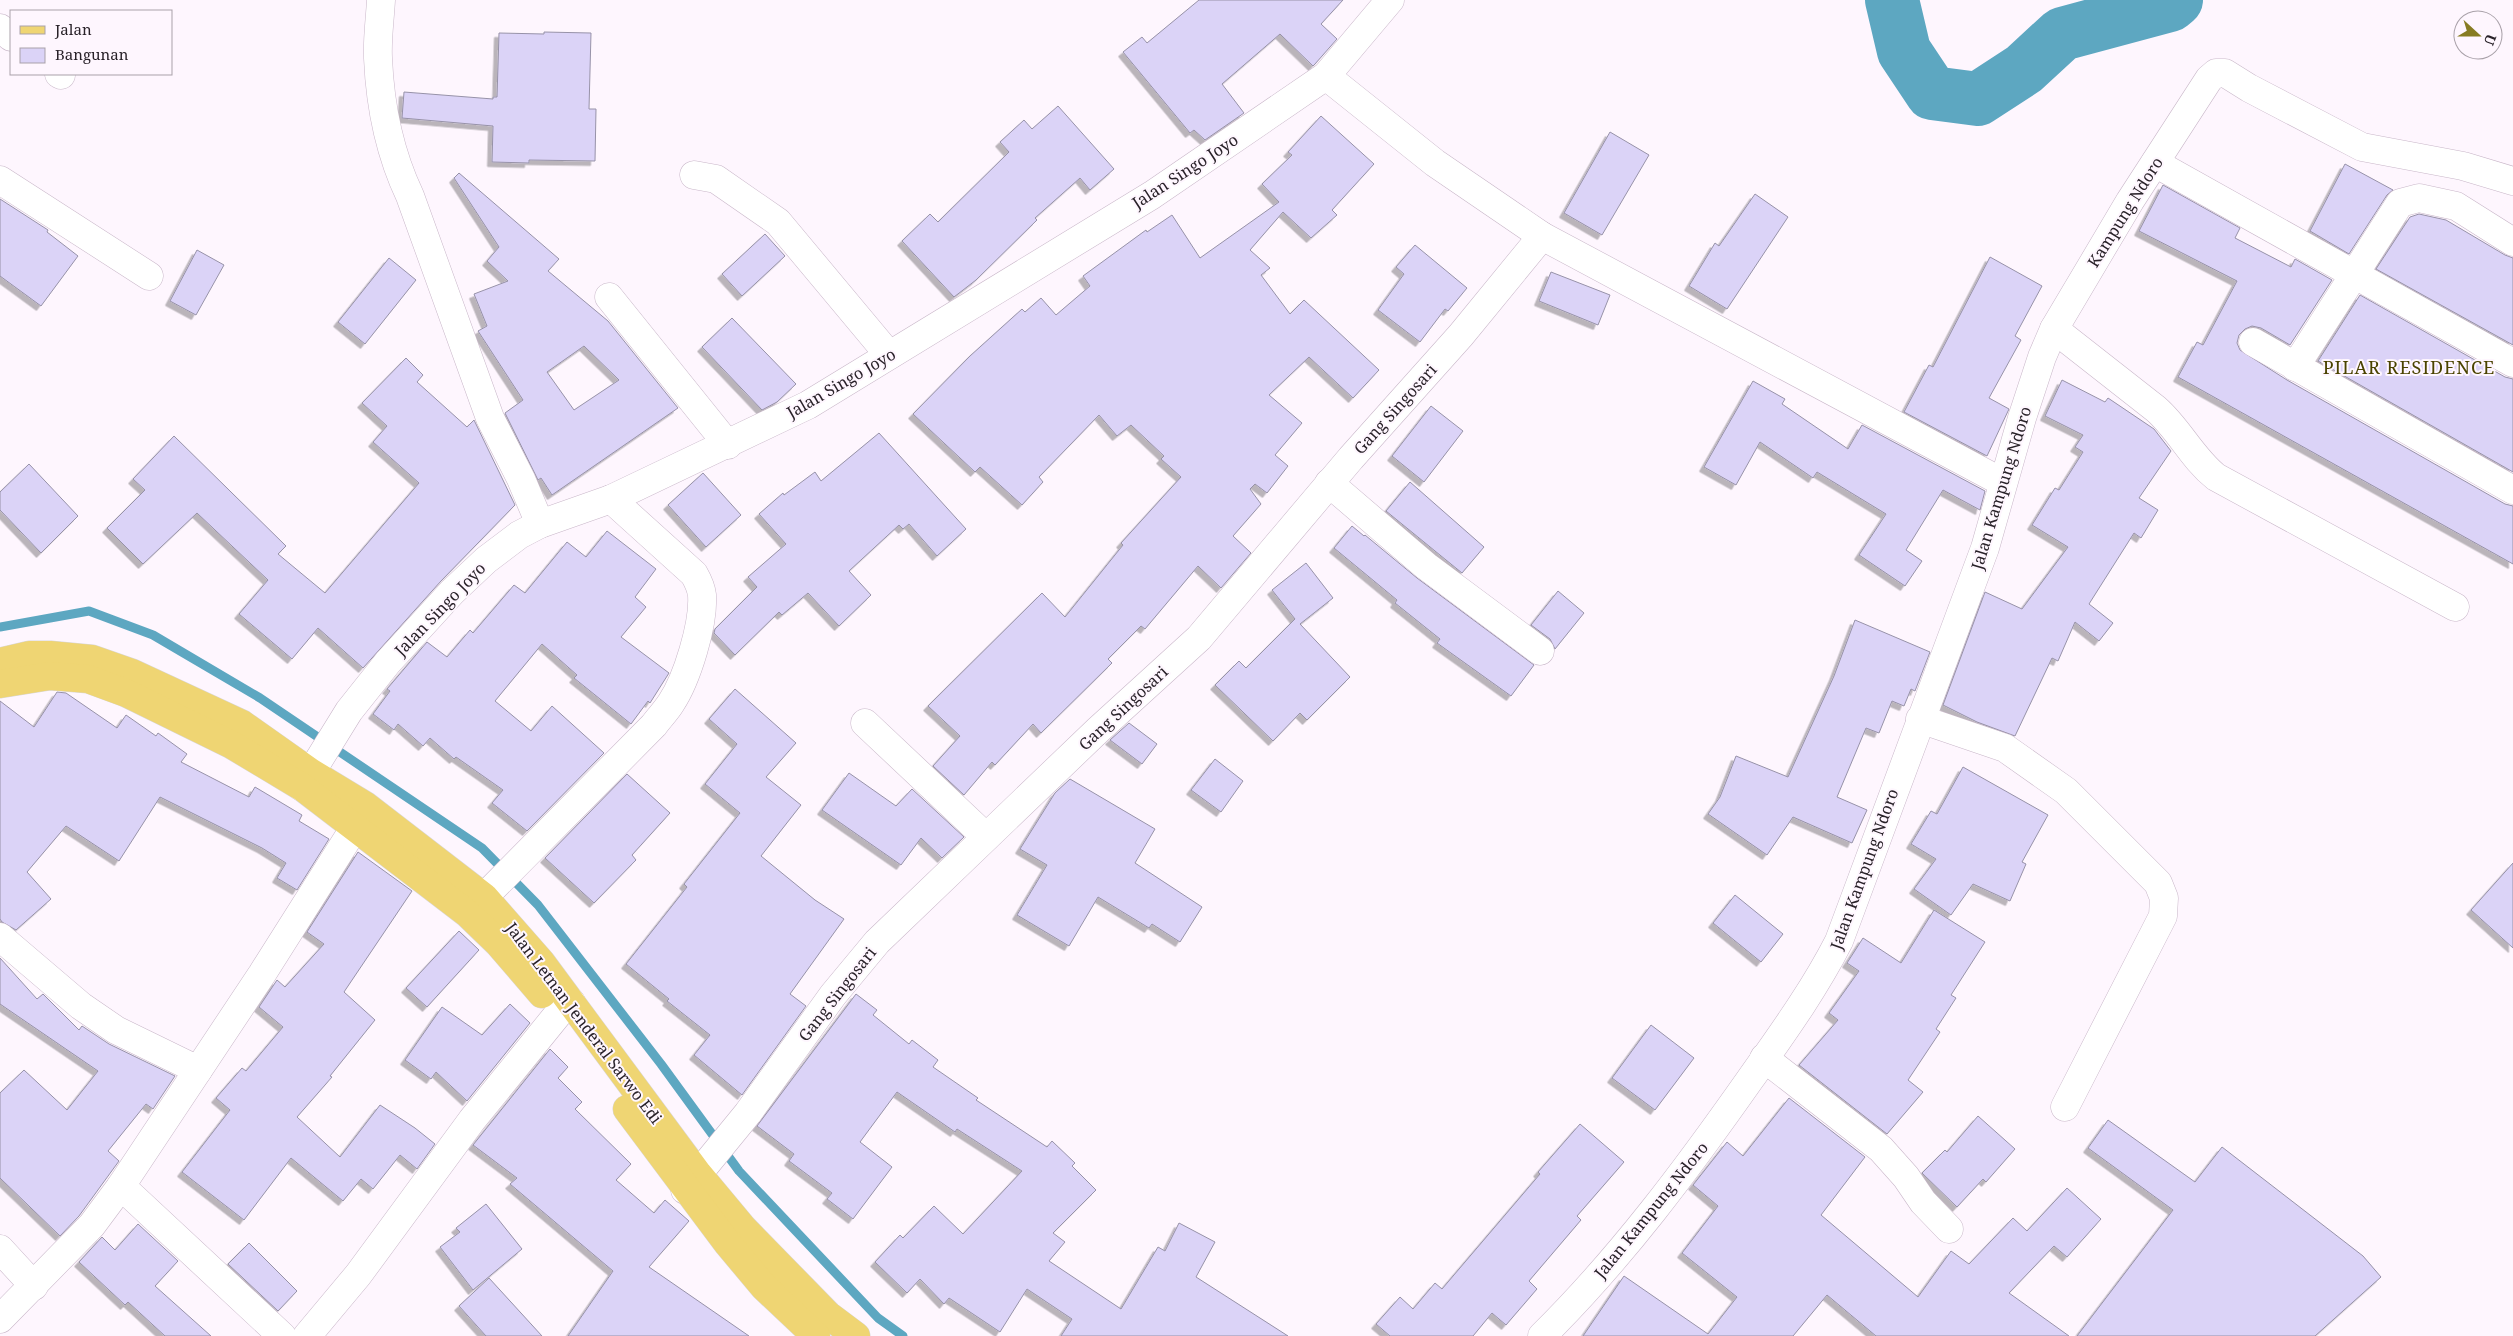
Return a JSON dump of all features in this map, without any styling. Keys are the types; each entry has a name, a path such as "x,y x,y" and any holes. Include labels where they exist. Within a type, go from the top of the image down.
{"main road":[{"name":"Jalan Letnan Jenderal Sarwo Edi","path":"0,662 29,656 50,655 92,659 126,670 242,724 366,806 487,894 530,949 564,1008"},
{"name":"Jalan Letnan Jenderal Sarwo Edi","path":"0,684 50,676 88,679 126,693 232,745 312,770 354,826 474,920 564,1008 697,1175 744,1228 828,1315 856,1336"},
{"name":"Jalan Letnan Jenderal Sarwo Edi","path":"697,1175 764,1287 816,1336"}],"street":[{"path":"381,0 378,58 388,134 400,173 423,231 490,418 521,479 540,524"},
{"name":"Jalan Singo Joyo","path":"312,770 349,712 388,662 452,592 486,560 519,535 540,524 611,499 728,445 808,405 1152,195 1326,76 1390,0"},
{"path":"0,28 10,36"},
{"name":"Kampung Ndoro","path":"2042,357 2054,329 2155,163 2209,79 2216,73 2225,73 2249,88 2362,147 2462,166 2513,181"},
{"path":"1326,76 1435,163 1542,236 2002,482"},
{"path":"2155,163 2355,272 2513,363"},
{"path":"694,175 716,180 778,222 889,355"},
{"path":"0,180 149,276"},
{"path":"2295,366 2400,203 2419,198 2456,206 2513,242"},
{"name":"Gang Singosari","path":"697,1175 748,1113 833,995 877,942 986,837 1199,638 1329,483 1461,335 1542,236"},
{"path":"609,297 728,445"},
{"path":"2054,329 2156,408 2171,422 2206,469 2216,477 2455,607"},
{"path":"2253,342 2513,490"},
{"name":"Jalan Kampung Ndoro","path":"1542,1336 1576,1302 1631,1240 1713,1132 1804,1001 1839,942 1920,719 1985,548 2002,482 2042,357"},
{"path":"1329,483 1426,566 1540,652"},
{"path":"487,894 654,725 672,703 682,681 698,633 702,597 694,574 611,499"},
{"path":"1920,719 2005,748 2066,791 2158,883 2164,898 2163,916 2065,1107"},
{"path":"866,723 986,837"},
{"path":"0,1319 92,1225 121,1186 262,974 354,826"},
{"path":"0,937 80,1006 116,1030 198,1070"},
{"path":"307,1336 358,1275 472,1120 564,1008"},
{"path":"1764,1058 1881,1149 1906,1177 1923,1202 1949,1229"},
{"path":"121,1186 282,1336"},
{"path":"0,1249 34,1286"}],"building":[{"path":"1199,0 1343,0 1321,24 1337,39 1313,66 1280,34 1222,84 1244,113 1205,140 1194,130 1190,133 1123,52 1142,37 1147,43"},
{"path":"544,32 591,33 589,109 596,109 595,161 529,160 529,163 492,162 493,126 402,118 404,92 493,99 493,97 497,97 499,33 544,34"},
{"path":"1058,106 1114,169 1090,190 1080,178 1035,218 1037,220 976,280 954,297 902,241 930,214 938,222 1009,152 1000,142 1024,120 1032,129"},
{"path":"1321,116 1374,164 1332,210 1337,215 1311,238 1283,212 1250,250 1270,268 1261,275 1290,314 1304,300 1379,370 1353,398 1309,357 1269,395 1302,423 1275,455 1288,466 1267,493 1255,484 1250,489 1261,504 1233,536 1251,553 1221,588 1198,566 1145,629 1141,626 1108,659 1112,663 1041,733 1033,724 995,765 992,762 964,795 933,766 960,736 928,706 1042,593 1065,617 1123,545 1121,543 1181,477 1161,459 1164,456 1131,425 1117,436 1099,415 1039,477 1043,482 1022,505 980,467 975,472 913,414 970,356 1022,309 1025,312 1041,298 1056,315 1090,286 1083,276 1146,230 1147,232 1172,215 1200,258 1279,202 1262,184 1292,155 1288,152"},
{"path":"1610,132 1649,155 1602,235 1564,213"},
{"path":"2345,164 2393,190 2387,195 2349,254 2310,231"},
{"path":"459,173 559,259 548,271 608,321 678,408 552,495 541,478 538,480 505,413 523,400 478,331 487,326 474,294 508,281 487,261 499,247 454,178","holes":["584,346 619,380 574,410 547,372"]},
{"path":"2163,185 2240,228 2235,238 2291,267 2295,259 2332,280 2290,345 2261,328 2252,326 2245,329 2239,335 2237,343 2240,350 2287,380 2505,504 2513,506 2513,564 2178,377 2197,342 2203,345 2237,281 2139,231"},
{"path":"1755,194 1788,217 1727,309 1689,286 1715,243 1719,246"},
{"path":"0,199 48,230 47,232 78,256 41,306 0,276"},
{"path":"2419,214 2446,220 2513,258 2513,345 2376,269 2410,217"},
{"path":"765,234 785,256 742,296 722,274"},
{"path":"1415,245 1467,288 1448,311 1445,309 1420,342 1378,310 1404,274 1396,267"},
{"path":"197,250 224,265 196,315 170,301"},
{"path":"1990,257 2042,286 2015,336 2021,340 1989,398 2009,409 1987,456 1904,412 1929,365 1933,367"},
{"path":"389,258 416,280 365,344 338,322"},
{"path":"1551,272 1610,295 1598,325 1539,301"},
{"path":"2360,295 2505,377 2513,379 2513,472 2318,361"},
{"path":"732,318 796,384 777,402 762,410 702,347"},
{"path":"406,358 423,375 417,382 467,427 474,420 515,505 441,581 363,668 318,628 292,659 239,614 268,580 197,513 143,564 107,528 145,490 133,479 174,436 286,546 278,554 325,593 419,483 373,442 387,426 362,403"},
{"path":"2062,380 2105,402 2108,398 2154,429 2171,451 2139,498 2158,510 2141,538 2134,533 2089,604 2113,623 2099,641 2075,622 2058,661 2052,658 2015,736 1977,722 1943,705 1985,592 2022,609 2068,547 2032,525 2055,488 2059,490 2083,452 2075,447 2083,435 2045,416"},
{"path":"1753,381 1785,399 1782,404 1848,449 1862,425 1985,491 1980,510 1943,490 1906,550 1922,561 1905,586 1859,555 1886,514 1817,472 1813,478 1760,442 1736,485 1704,467"},
{"path":"1431,406 1463,431 1424,482 1392,456"},
{"path":"879,433 966,529 937,556 909,524 903,529 899,525 849,571 871,595 839,626 808,593 782,615 779,612 735,655 714,633 715,629 757,587 748,577 786,544 759,514 783,493 784,495 815,472 821,481"},
{"path":"29,464 78,516 41,553 0,510 0,492"},
{"path":"703,473 741,515 706,547 668,505"},
{"path":"1410,482 1484,547 1462,573 1386,511"},
{"path":"1352,526 1417,578 1534,665 1511,696 1437,643 1440,639 1395,603 1397,600 1334,548"},
{"path":"607,531 656,569 635,597 646,607 621,637 669,673 650,703 648,701 631,724 574,678 577,675 542,644 495,701 531,731 552,706 604,753 527,831 492,803 503,790 456,757 454,759 430,738 423,746 398,724 394,730 373,714 390,691 387,689 427,642 447,657 470,630 473,633 514,585 525,593 567,542 586,557"},
{"path":"1306,563 1333,598 1300,624 1350,677 1307,720 1300,713 1273,741 1215,685 1239,661 1246,668 1295,619 1272,590"},
{"path":"1558,591 1584,613 1555,649 1550,639 1531,625"},
{"path":"1855,620 1930,652 1915,691 1911,689 1904,706 1892,701 1879,733 1866,728 1837,797 1867,810 1852,843 1793,817 1767,855 1708,814 1720,797 1736,756 1788,777 1834,676"},
{"path":"735,689 796,743 766,777 801,805 761,856 815,900 844,919 790,994 806,1006 742,1095 694,1055 710,1035 667,1001 669,999 626,964 687,887 684,884 740,813 705,784 737,744 709,719"},
{"path":"57,692 66,693 117,728 126,715 156,736 158,733 187,754 181,762 249,797 255,787 302,815 299,821 329,839 297,890 277,878 286,863 262,848 160,797 119,861 66,826 27,872 51,899 16,930 2,922 0,919 0,701 34,727"},
{"path":"1129,723 1157,744 1142,764 1110,740"},
{"path":"1215,759 1243,781 1221,812 1191,790"},
{"path":"1963,767 2048,815 2022,862 2026,864 2010,901 1973,884 1951,915 1914,889 1936,859 1911,844 1931,811 1937,814"},
{"path":"849,773 896,806 912,789 964,837 942,858 921,838 901,865 822,810"},
{"path":"627,774 670,813 632,855 636,860 594,903 545,858"},
{"path":"1070,779 1155,829 1135,863 1202,907 1180,942 1152,924 1149,928 1098,897 1069,946 1017,915 1047,865 1020,849 1055,793"},
{"path":"358,852 412,891 344,992 375,1020 330,1076 332,1077 297,1117 340,1157 380,1105 435,1144 417,1169 400,1155 373,1189 361,1179 343,1201 291,1158 244,1220 182,1172 230,1110 216,1098 242,1068 246,1071 283,1027 259,1007 277,980 285,987 324,944 307,932"},
{"path":"2513,863 2513,948 2471,910"},
{"path":"1735,895 1783,934 1761,962 1713,923"},
{"path":"1934,910 1985,942 1951,995 1956,998 1936,1029 1940,1032 1908,1080 1923,1092 1887,1134 1799,1065 1838,1020 1829,1013 1859,971 1847,963 1863,938 1901,963"},
{"path":"459,931 479,950 427,1007 406,988"},
{"path":"0,958 37,999 43,994 79,1030 82,1026 109,1044 175,1076 153,1109 146,1104 108,1151 119,1161 79,1216 60,1236 0,1178 0,1093 24,1070 67,1110 98,1071 0,1004"},
{"path":"856,994 877,1010 873,1015 909,1044 912,1040 938,1060 933,1067 978,1098 976,1100 1047,1147 1052,1141 1075,1163 1072,1166 1096,1190 1053,1233 1065,1242 1049,1261 1121,1309 1158,1247 1165,1251 1179,1223 1215,1242 1196,1277 1288,1336 1061,1336 1072,1319 1027,1289 1000,1332 949,1298 944,1304 920,1279 907,1293 875,1262 900,1235 903,1238 934,1206 963,1234 1022,1171 957,1129 955,1132 897,1092 860,1142 892,1167 853,1219 827,1199 832,1193 789,1161 794,1154 757,1126"},
{"path":"510,1004 530,1023 467,1101 436,1072 431,1079 405,1060 442,1007 482,1035"},
{"path":"1651,1025 1694,1058 1655,1110 1612,1078"},
{"path":"550,1049 568,1067 558,1078 582,1102 575,1109 631,1164 616,1180 654,1213 665,1200 689,1221 649,1267 749,1336 568,1336 613,1271 510,1184 517,1178 473,1145"},
{"path":"1789,1098 1865,1157 1821,1215 1918,1297 1951,1251 1969,1264 2013,1218 2027,1231 2067,1188 2101,1219 2067,1257 2054,1246 2009,1293 2069,1336 1876,1336 1827,1295 1793,1336 1583,1336 1624,1276 1708,1334 1737,1297 1682,1253 1718,1206 1693,1185 1727,1142 1743,1156"},
{"path":"1978,1116 2015,1149 1986,1182 1983,1179 1957,1207 1922,1173 1945,1150 1947,1152"},
{"path":"2108,1120 2195,1182 2222,1147 2363,1256 2381,1277 2315,1336 2077,1336 2173,1210 2088,1148"},
{"path":"1580,1124 1624,1162 1577,1216 1581,1220 1529,1281 1537,1289 1506,1325 1492,1313 1473,1336 1390,1336 1376,1324 1400,1297 1413,1309 1435,1283 1442,1289"},
{"path":"486,1204 522,1249 473,1290 440,1247 460,1232 456,1228"},
{"path":"138,1224 178,1261 155,1286 211,1336 165,1336 128,1302 125,1305 79,1262 102,1237 115,1250"},
{"path":"249,1243 297,1291 278,1311 228,1264"},
{"path":"489,1278 542,1336 486,1336 459,1306"}],"waterway":[{"path":"1892,0 1904,51 1932,93 1978,99 2024,69 2062,34 2170,5 2176,0"},
{"path":"0,627 89,611 153,635 260,698 482,848 538,905 661,1064 739,1171 878,1318 903,1336"}],"district":[{"name":"PILAR RESIDENCE","path":"2409,368"}]}
